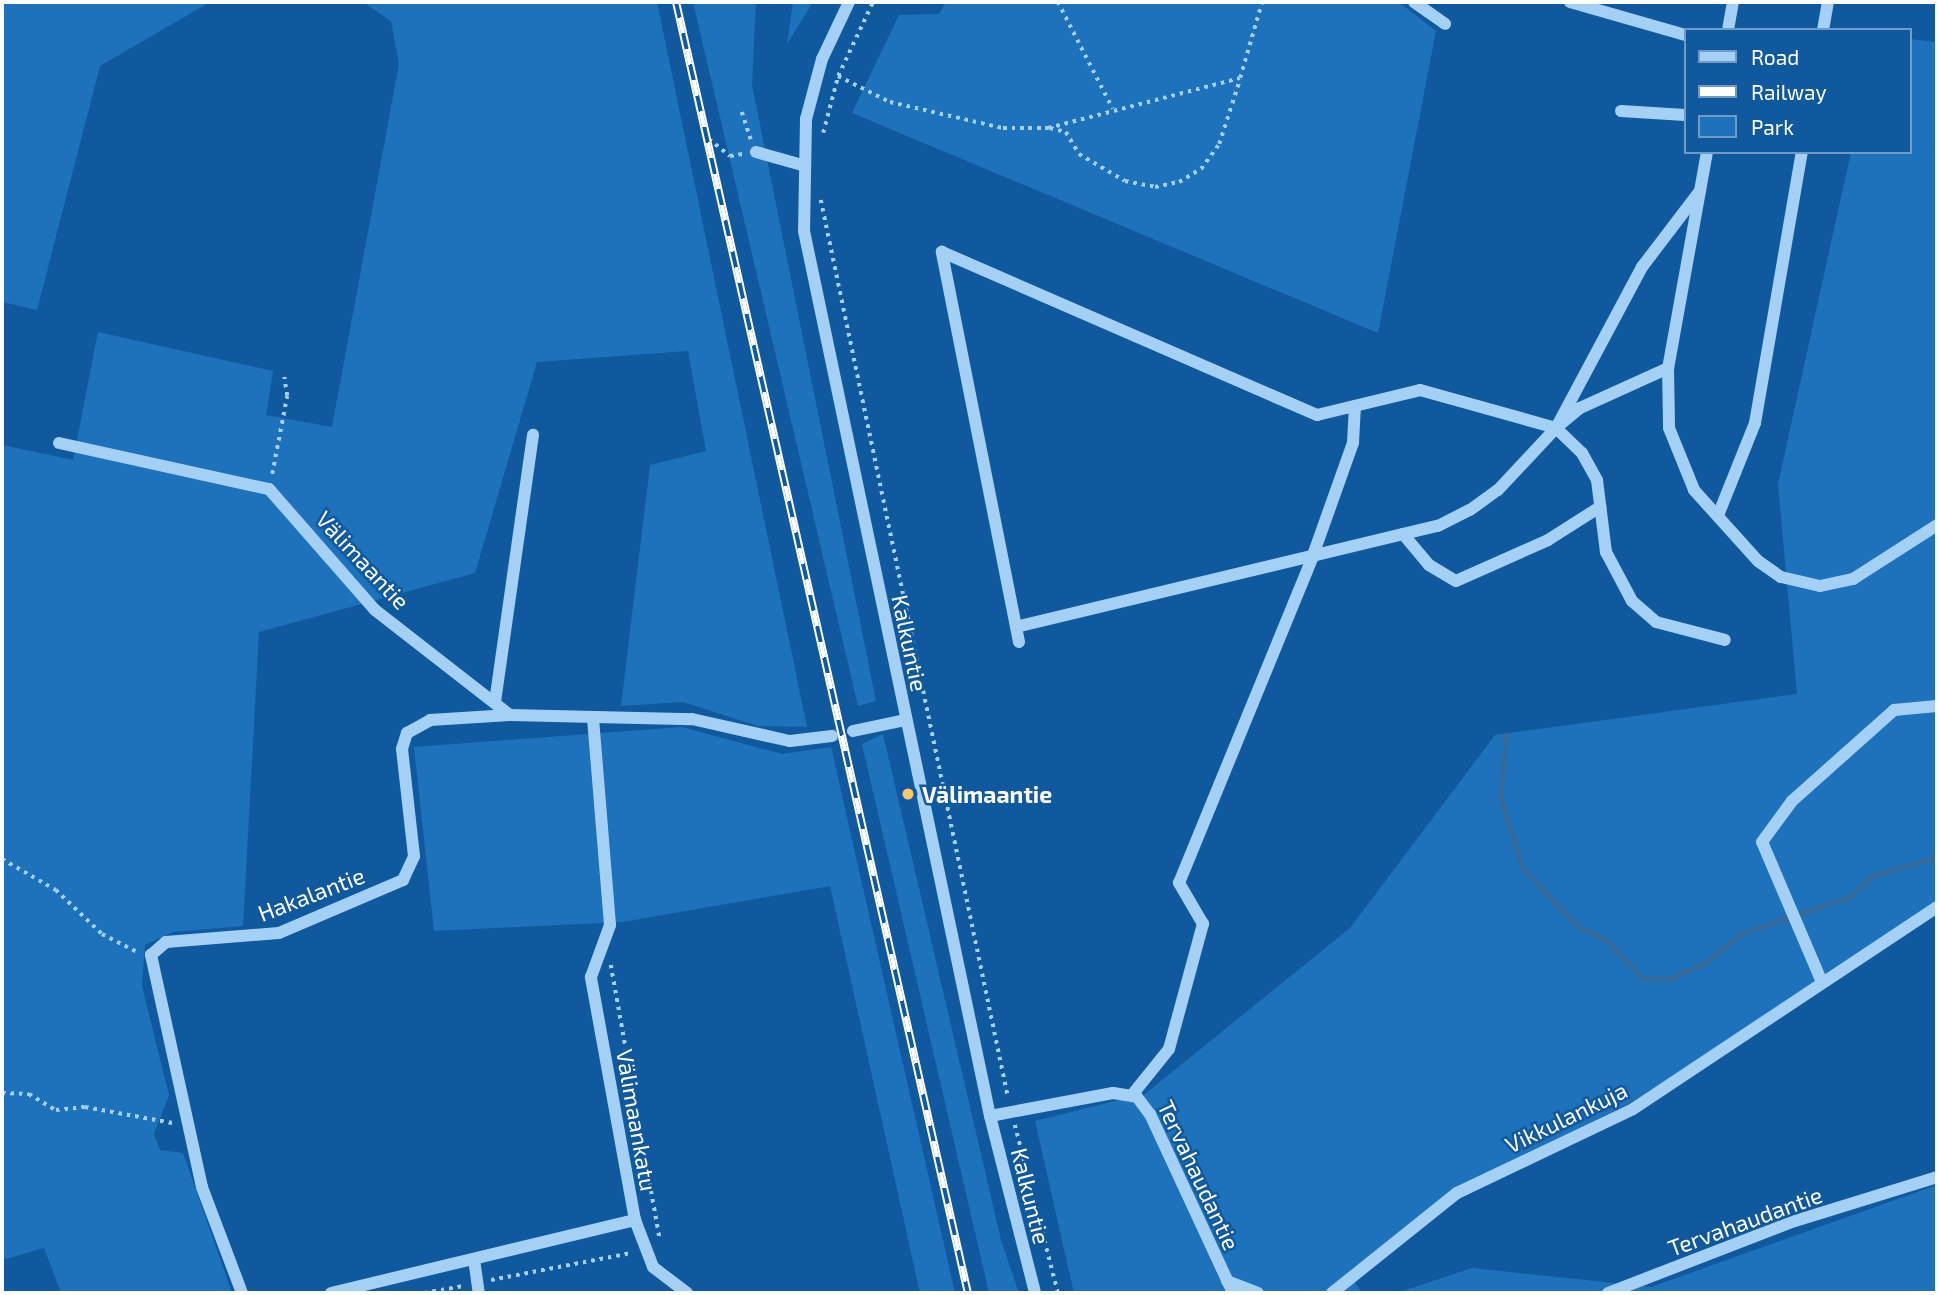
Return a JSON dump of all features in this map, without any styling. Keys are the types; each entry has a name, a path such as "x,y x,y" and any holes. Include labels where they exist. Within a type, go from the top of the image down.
{"street":[{"name":"Kalkuntie","path":"849,2 810,100 802,166 804,231 990,1116 1035,1293"},
{"path":"1415,2 1445,24"},
{"path":"1570,2 1684,36"},
{"path":"1728,28 1733,2"},
{"path":"1823,28 1828,2"},
{"path":"1621,111 1684,115"},
{"path":"756,152 802,166"},
{"path":"1707,154 1668,368 1669,428 1679,463 1694,490 1719,513 1758,561 1782,578 1820,586 1853,579 1937,525"},
{"path":"1719,513 1755,423 1802,154"},
{"path":"1556,428 1642,267 1700,191"},
{"path":"1019,642 942,252 1317,415 1420,390 1556,428 1582,453 1597,481 1606,552 1633,601 1656,622 1725,640"},
{"path":"1016,627 1438,526 1498,490 1556,428 1580,408 1668,368"},
{"path":"1132,1095 1169,1049 1203,924 1179,883 1312,558 1353,443 1355,406"},
{"path":"495,702 533,435"},
{"path":"58,443 268,489"},
{"name":"Välimaantie","path":"268,489 375,610 510,715"},
{"path":"1403,534 1429,565 1456,581 1548,540 1600,506"},
{"path":"1821,980 1762,842 1793,800 1894,710 1937,706"},
{"path":"510,715 593,719 692,719 790,741 832,736"},
{"name":"Hakalantie","path":"151,954 166,942 257,938 402,880 414,856 402,749 418,723 510,715"},
{"name":"Välimaankatu","path":"331,1293 635,1220 591,977 610,925 593,719"},
{"path":"853,730 905,720"},
{"name":"Vikkulankuja","path":"1332,1293 1457,1193 1633,1109 1821,980 1937,907"},
{"path":"151,954 185,1125 225,1260 242,1293"},
{"name":"Tervahaudantie","path":"990,1116 1112,1093 1132,1095 1150,1114 1230,1287"},
{"name":"Tervahaudantie","path":"1608,1293 1796,1221 1937,1177"},
{"path":"635,1220 644,1251 661,1277 687,1293"},
{"path":"474,1259 478,1288"},
{"path":"1230,1287 1258,1293"}],"path":[{"path":"820,146 838,76 873,2"},
{"path":"1058,2 1113,109"},
{"path":"838,76 890,102 1003,128 1048,128 1066,132 1079,154 1125,181 1155,187 1180,183 1201,169 1219,144 1262,2"},
{"path":"1048,128 1113,109 1211,90 1240,78"},
{"path":"742,112 748,132"},
{"path":"709,139 730,156"},
{"path":"820,192 1012,1113 1058,1293"},
{"path":"268,489 287,396 284,377"},
{"path":"2,859 56,890 102,934 151,954"},
{"path":"424,1293 478,1288 659,1247 661,1232 611,963 610,925"},
{"path":"2,1093 29,1094 56,1110 85,1107 185,1125"}],"green space":[{"path":"2,2 210,2 100,66 37,310 2,302"},
{"path":"363,2 657,2 807,727 758,726 683,702 621,706 650,465 706,451 688,351 537,362 475,573 259,632 243,926 173,932 145,945 142,986 169,1095 154,1134 160,1150 183,1153 232,1293 61,1293 44,1248 2,1260 2,445 73,460 98,332 273,371 266,415 332,427 399,64 391,21"},
{"path":"693,2 756,2 752,85 876,701 858,706"},
{"path":"793,2 813,2 787,44"},
{"path":"946,2 1399,2 1436,31 1378,333 852,113 899,15 939,14"},
{"path":"1911,39 1937,42 1937,907 1630,1103 1454,1190 1351,1277 1362,1293 1074,1293 1035,1121 1119,1100 1135,1102 1350,928 1495,735 1797,694 1778,484 1851,154 1911,154"},
{"path":"682,727 782,754 831,747 955,1293 920,1293 830,886 622,922 434,931 414,747"},
{"path":"883,734 1001,1240 1019,1293 989,1293 862,744"},
{"path":"1937,1185 1937,1293 1397,1293 1472,1268 1651,1287"}],"waterway":[{"path":"1506,735 1500,797 1522,868 1577,926 1606,940 1642,978 1669,979 1708,961 1740,934 1851,896 1871,876 1937,857"}],"tunnel":[{"path":"832,736 853,731"}],"railway":[{"path":"676,2 968,1293"}],"place":[{"name":"Välimaantie","path":"908,794"}]}
